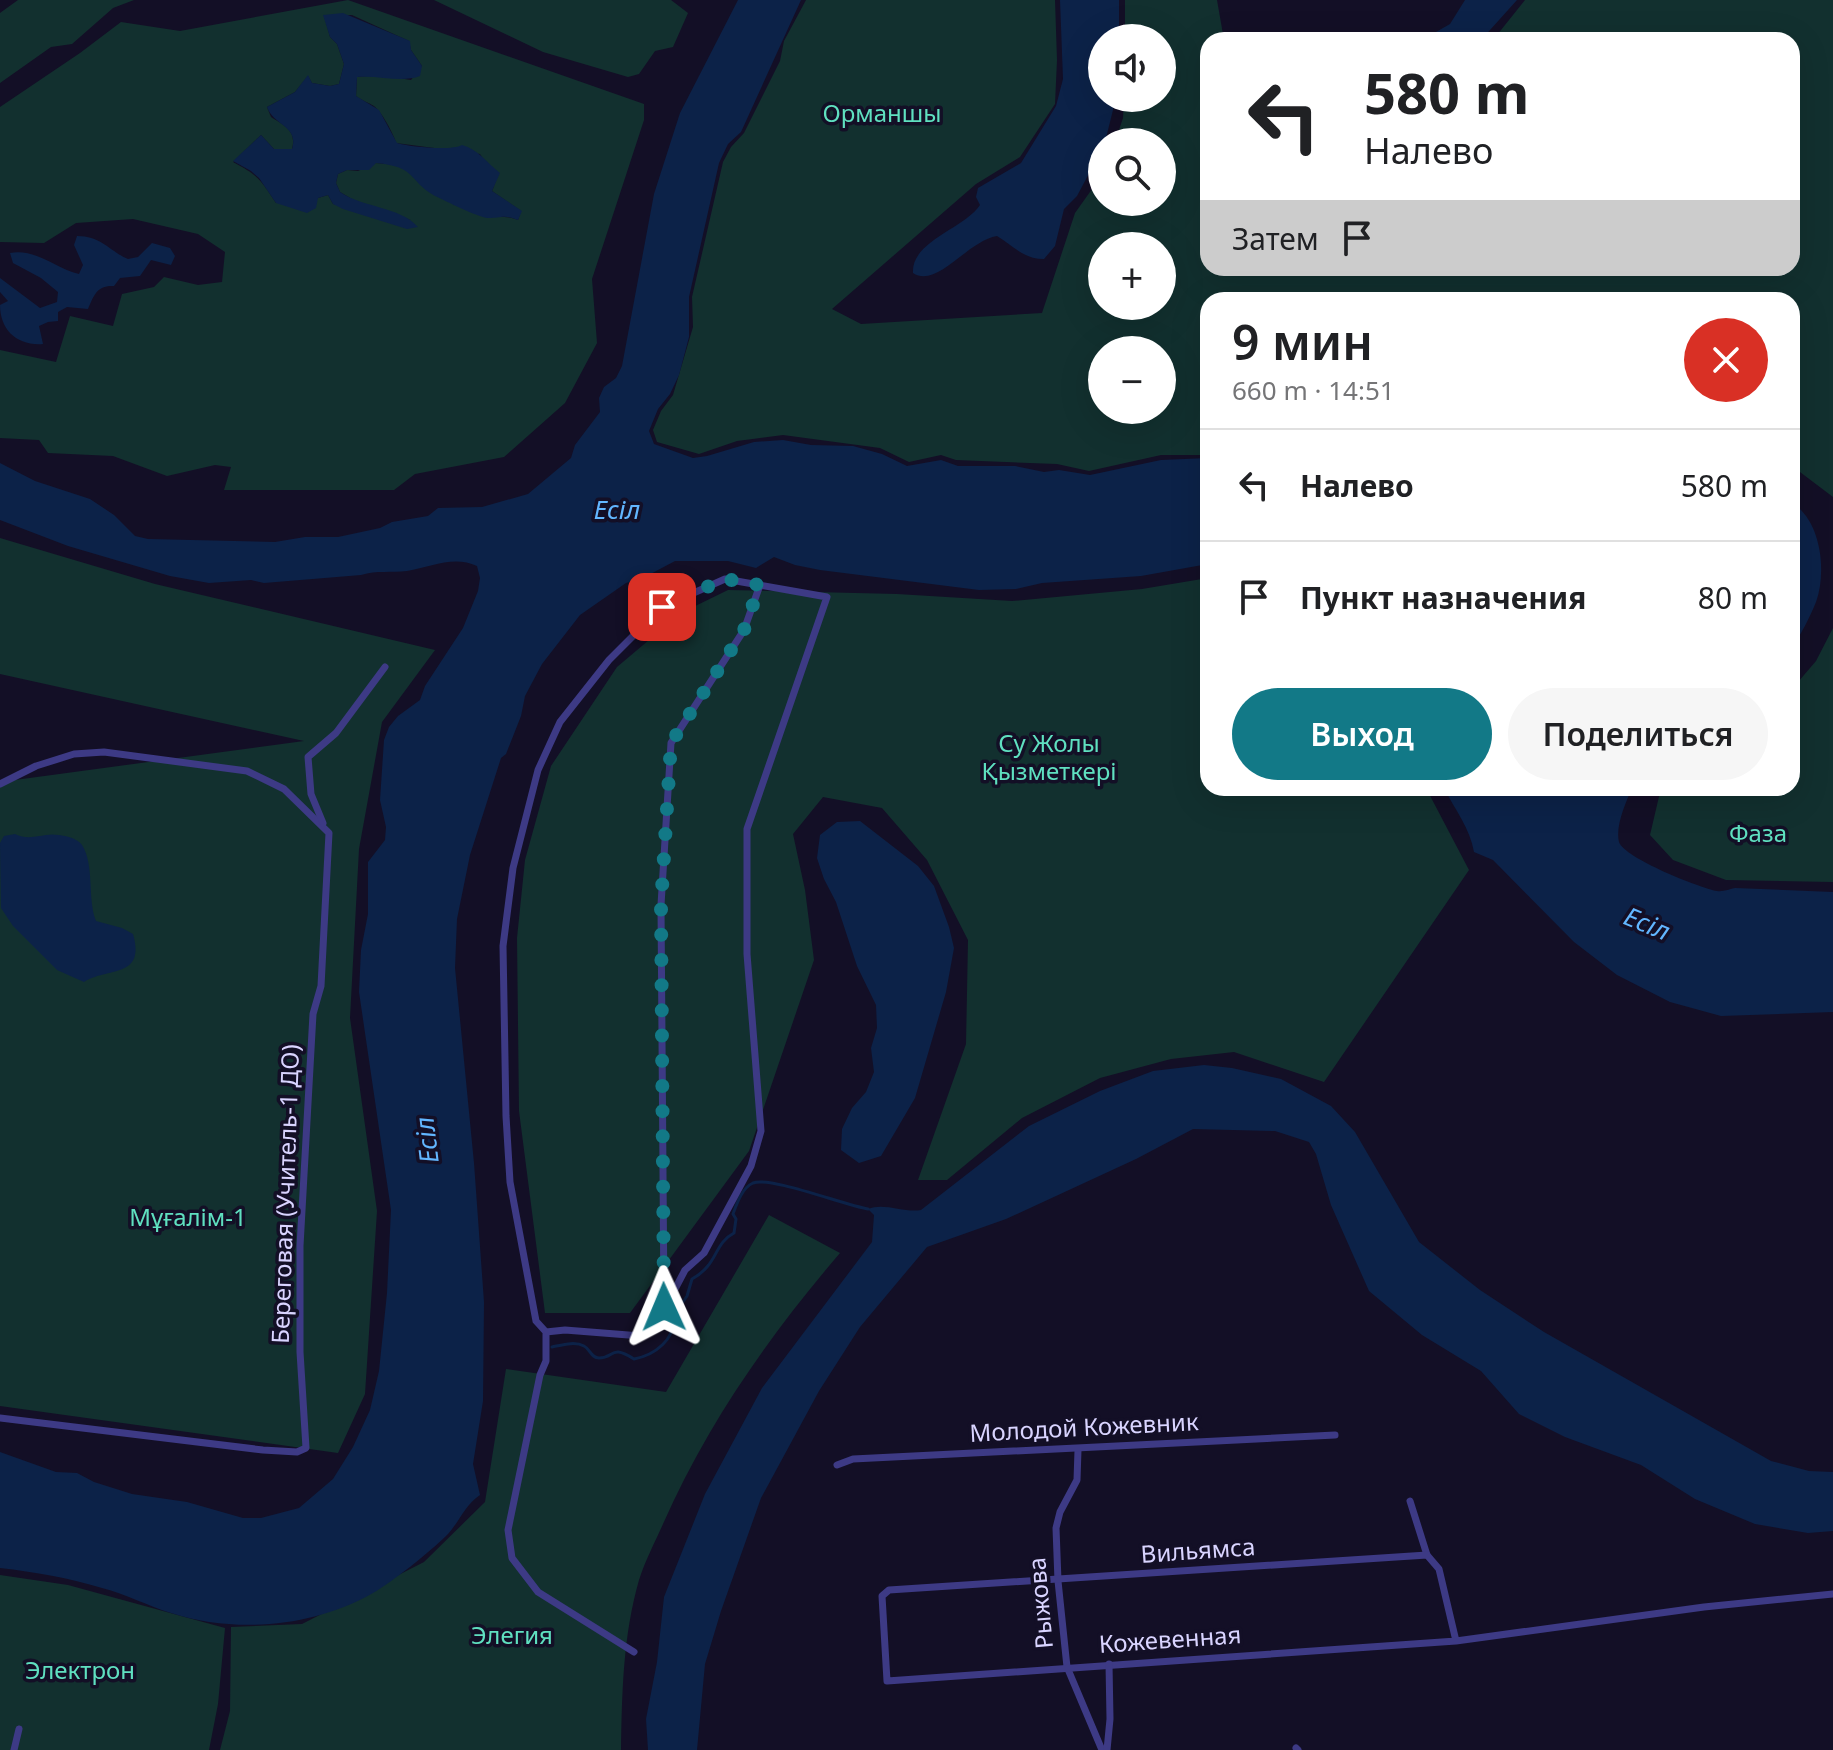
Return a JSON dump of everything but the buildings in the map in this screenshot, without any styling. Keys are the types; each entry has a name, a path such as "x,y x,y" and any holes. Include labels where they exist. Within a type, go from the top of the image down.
{"street":[{"path":"546,1332 565,1330 641,1336 655,1327 685,1270 704,1253 751,1166 761,1131 747,954 747,829 827,597 725,579 662,607 609,660 560,722 538,770 513,868 505,931 505,1054 510,1182 536,1321 546,1332 546,1361 540,1375 508,1530 512,1558 538,1592 634,1652"},
{"path":"664,1307 661,905 671,743 744,630 760,585"},
{"path":"327,831 311,794 308,757 336,733 385,667"},
{"path":"0,784 36,766 74,754 104,752 247,771 284,789 327,831"},
{"name":"Береговая (Учитель-1 ДО)","path":"4,1418 263,1450 297,1452 306,1448 300,1352 300,1246 313,1014 321,986 327,831"},
{"name":"Молодой Кожевник","path":"837,1465 853,1459 1335,1435"},
{"name":"Рыжова","path":"1078,1450 1077,1480 1060,1512 1056,1528 1058,1581 1067,1667 1105,1750"},
{"path":"1410,1501 1427,1555 1439,1569 1456,1641"},
{"name":"Вильямса","path":"887,1681 882,1596 887,1591 1427,1555"},
{"name":"Кожевенная","path":"887,1681 1456,1641 1674,1611 1833,1594"},
{"path":"1105,1750 1110,1719 1109,1664"},
{"path":"14,1750 19,1729"}],"green space":[{"path":"18,0 134,0 113,8 72,44 51,47 0,83 0,13"},
{"path":"348,0 644,104 644,120 592,279 597,343 565,403 504,457 415,474 394,490 224,490 231,467 215,465 167,476 113,456 48,453 39,440 0,438 0,350 56,362 70,316 113,326 122,294 154,287 164,277 198,285 222,282 225,252 198,234 133,219 76,223 44,243 0,242 0,107 121,22 180,31","holes":["324,15 352,15 409,41 422,66 411,80 378,75 357,77 356,96 377,109 396,143 480,154 499,173 492,191 521,211 518,220 479,215 398,165 376,163 358,171 347,170 338,174 336,183 340,192 357,202 411,220 333,204 328,195 276,203 258,179 233,162 261,135 274,149 292,149 291,133 271,117 267,107 295,92 308,76 312,83 339,84 344,64 337,44 330,37"]},
{"path":"434,0 671,0 688,13 673,47 655,51 639,74 628,77 543,52"},
{"name":"Орманшы","path":"806,0 1055,0 1055,104 1020,157 976,184 832,309 861,324 1042,313 1075,213 1088,195 1088,216 1176,216 1176,128 1120,128 1123,112 1176,112 1176,24 1125,24 1125,0 1217,0 1223,32 1200,32 1200,276 1800,276 1800,32 1499,32 1525,0 1833,0 1833,497 1800,472 1800,292 1200,292 1200,455 1161,455 1089,471 1057,464 956,460 941,455 909,462 880,448 783,435 737,441 699,454 657,442 653,430 661,411 673,395 693,327 692,297 723,162 744,133 780,61 784,41"},
{"name":"Мұғалім-1","path":"0,538 155,584 435,650 382,722 359,849 350,1018 377,1211 365,1394 338,1453 0,1406 0,782 304,741 0,674"},
{"name":"Су Жолы Қызметкері","path":"1200,579 1200,796 1430,796 1469,870 1324,1082 1234,1052 1171,1059 1100,1078 1022,1118 947,1180 918,1180 966,1044 968,940 927,860 882,808 823,797 793,834 805,890 814,960 749,1151 630,1313 545,1313 519,1111 517,938 525,860 551,766 617,667 681,613 728,590 897,594 1012,601 1142,589"},
{"name":"Фаза","path":"1833,628 1833,882 1726,880 1673,860 1650,835 1659,796 1800,796 1800,680 1816,661"},
{"name":"Элегия","path":"769,1215 840,1253 741,1382 699,1451 647,1559 634,1601 627,1643 621,1750 220,1750 230,1711 231,1627 302,1624 424,1562 485,1502 506,1369 666,1392"},
{"name":"Электрон","path":"0,1575 68,1585 225,1628 218,1704 209,1750 0,1750"}],"water":[{"name":"Есіл","path":"738,0 801,0 741,132 728,144 719,163 689,297 689,337 679,375 658,409 649,431 654,444 693,458 754,442 783,440 811,445 853,446 882,454 907,466 941,460 958,466 1015,466 1044,472 1059,470 1090,475 1161,460 1200,458 1200,565 1141,576 979,590 820,570 774,557 756,568 728,561 675,561 643,578 626,583 580,615 542,664 525,696 521,716 506,754 501,758 470,855 457,919 455,968 484,1302 483,1401 473,1464 480,1495 446,1536 373,1593 325,1613 274,1624 222,1624 196,1620 90,1584 0,1568 0,1452 56,1472 77,1473 132,1494 187,1502 243,1518 261,1518 299,1508 333,1479 353,1447 370,1410 379,1371 391,1210 359,992 361,950 368,914 368,862 385,840 386,827 380,800 384,740 398,716 420,700 425,686 463,628 480,578 477,566 460,562 407,571 264,583 251,580 209,583 170,576 68,546 0,520 0,463 35,481 90,499 114,515 135,536 148,539 275,542 305,537 338,537 428,516 438,508 482,507 528,494 571,458 575,445 600,412 599,398 604,387 616,378 622,366 654,194 680,113"},
{"path":"1060,0 1119,0 1119,24 1088,24 1088,112 1112,112 1108,128 1088,128 1088,175 1077,196 1064,209 1055,246 1044,259 1037,258 1024,254 997,236 975,246 932,275 913,273 920,252 980,205 976,197 978,188 1021,163 1056,106 1063,79"},
{"path":"1465,0 1517,0 1488,32 1436,32 1450,24"},
{"path":"343,13 410,41 411,50 422,66 420,76 413,78 357,77 356,96 379,110 397,143 440,148 462,145 478,153 500,173 492,191 522,211 518,220 488,218 469,212 435,196 406,171 376,163 369,170 347,170 338,174 336,183 340,192 401,215 418,227 407,229 343,209 333,204 328,195 318,198 316,208 307,213 276,203 259,178 233,161 261,135 274,149 292,149 292,135 267,107 295,92 308,75 312,83 339,84 344,64 323,15"},
{"path":"77,236 99,241 128,259 138,257 152,243 170,248 175,256 171,265 151,260 140,276 120,278 114,286 100,289 88,309 67,307 58,312 58,321 39,326 43,344 18,339 3,322 0,305 8,301 0,292 0,278 40,308 57,302 58,292 41,278 13,263 10,253 29,253 79,274 83,265 74,245"},
{"path":"1800,509 1810,521 1821,562 1816,602 1800,634"},
{"name":"Есіл","path":"1449,796 1629,796 1620,822 1619,842 1624,849 1648,864 1717,891 1735,888 1833,892 1833,1012 1721,1016 1670,1002 1617,975 1574,942 1493,860 1474,852 1466,827"},
{"path":"860,821 918,866 934,886 954,948 946,992 915,1098 881,1156 859,1163 841,1150 842,1129 852,1108 866,1092 874,1072 871,1048 877,1028 876,1005 857,966 836,902 817,858 820,835 837,822"},
{"path":"15,834 26,837 62,835 82,845 88,862 96,921 133,934 136,948 129,965 84,982 57,970 13,926 1,908 0,843 4,836"},
{"path":"1204,1065 1281,1079 1331,1106 1355,1132 1419,1242 1480,1290 1544,1332 1771,1461 1809,1471 1833,1472 1833,1531 1808,1533 1755,1524 1695,1499 1641,1465 1565,1437 1519,1414 1481,1371 1422,1335 1369,1291 1331,1205 1316,1154 1309,1142 1275,1131 1193,1129 1006,1219 927,1247 860,1327 819,1391 761,1498 705,1664 697,1750 648,1750 646,1719 657,1662 664,1597 705,1494 762,1388 872,1242 874,1215 868,1209 921,1210 1029,1126 1100,1091 1153,1071"}],"waterway":[{"path":"552,1347 577,1344 586,1347 596,1358 617,1352 634,1359 656,1350 668,1339 673,1317 687,1296 692,1279 707,1267 722,1243 734,1233 736,1219 733,1214 743,1192 753,1183 791,1187 868,1209"}],"route":[{"path":"662,607 725,579 760,585 744,630 671,743 661,905 664,1307"}]}
